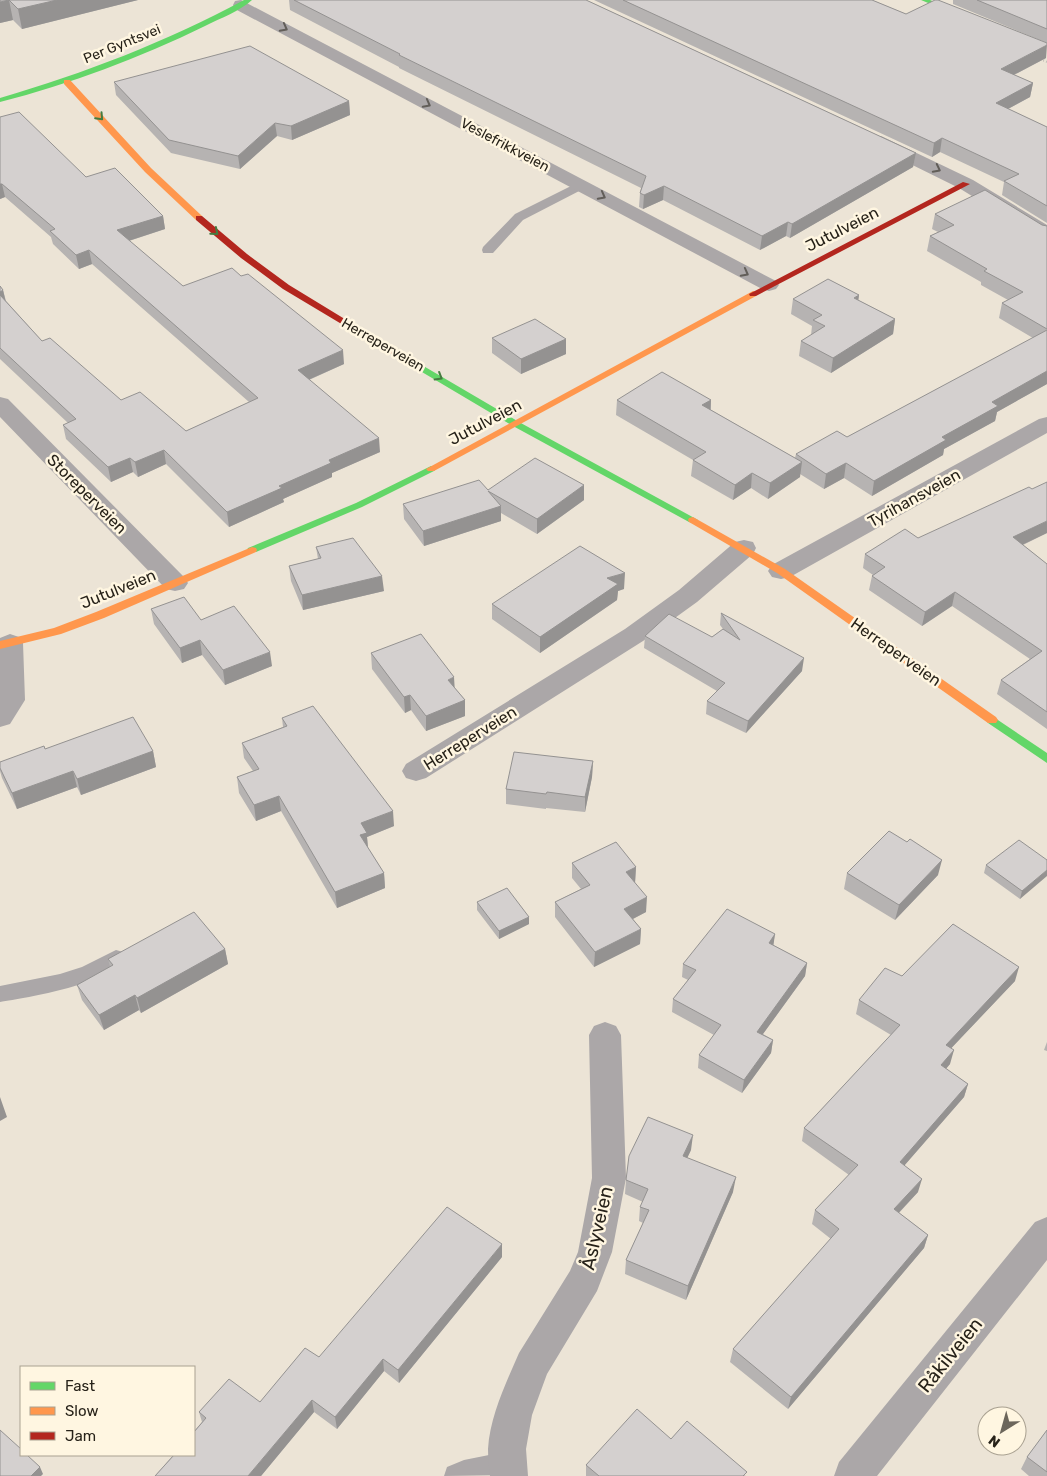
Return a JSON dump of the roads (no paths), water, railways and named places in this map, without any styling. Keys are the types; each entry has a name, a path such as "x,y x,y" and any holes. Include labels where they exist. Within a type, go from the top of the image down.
{"street":[{"path":"924,0 976,21"},
{"name":"Per Gyntsvei","path":"0,100 67,82 154,48 245,3"},
{"name":"Veslefrikkveien","path":"245,3 769,285"},
{"name":"Herreperveien","path":"67,82 148,170 193,213 244,256 286,287 516,424 744,548 781,571 1047,759"},
{"path":"864,134 966,184 1047,234"},
{"name":"Jutulveien","path":"5,644 66,627 359,505 516,424 769,285 966,184"},
{"name":"Storeperveien","path":"0,404 175,583"},
{"name":"Tyrihansveien","path":"781,571 1047,424"},
{"name":"Herreperveien","path":"416,771 634,635 688,596 744,548"},
{"path":"0,718 12,700 5,644"},
{"name":"Åslyveien","path":"509,1469 507,1449 513,1415 532,1365 585,1279 595,1252 609,1178 605,1035"},
{"name":"Råkilveien","path":"853,1476 1047,1233"}],"lane":[{"path":"488,250 519,217 581,185"},
{"path":"0,994 73,978 101,967 116,958"},
{"name":"Åslyveien","path":"456,1476 464,1472 509,1469"}]}
